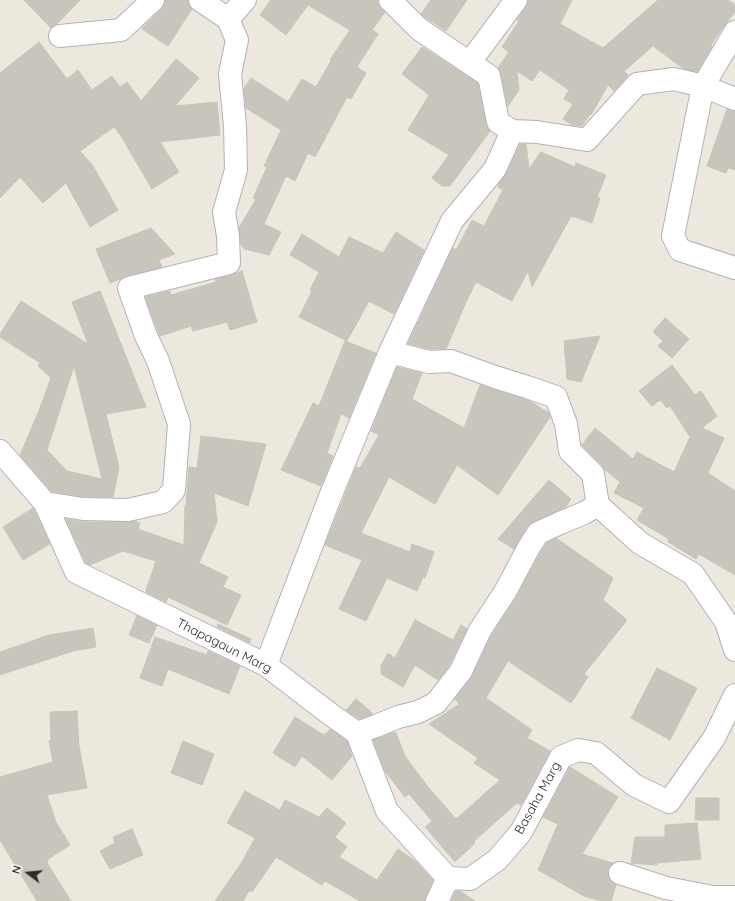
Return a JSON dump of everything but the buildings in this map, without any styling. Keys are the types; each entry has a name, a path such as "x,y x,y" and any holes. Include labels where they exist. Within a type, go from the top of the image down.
{"street":[{"path":"60,36 120,30 153,0"},
{"path":"45,503 83,509 128,510 163,502 174,490 179,424 158,360 146,336 129,288 229,263 228,236 224,212 236,170 235,126 230,74 237,40 228,18 200,0"},
{"path":"228,18 245,0"},
{"path":"390,0 419,28 489,76 498,122 512,131 537,132 587,140 637,84 674,79 703,86 735,99"},
{"path":"470,62 516,0"},
{"path":"735,32 703,86 672,236 680,250 735,268"},
{"path":"266,665 330,497 390,352 452,221 495,169 512,131"},
{"path":"390,352 429,362 452,361 556,398 566,424 570,451 594,474 598,505 640,543 693,574 726,622 735,650"},
{"name":"Thapagaun Marg","path":"0,451 45,503 76,572 266,665 357,733"},
{"path":"437,901 448,878 387,811 357,733 398,717 418,712 436,703 461,671 480,630 505,592 538,533 584,513 598,505"},
{"name":"Basaha Marg","path":"448,878 470,879 497,860 521,832 561,757 578,750 596,753 634,785 669,802 714,738 735,695"},
{"path":"620,872 666,888 713,897 735,897"}]}
